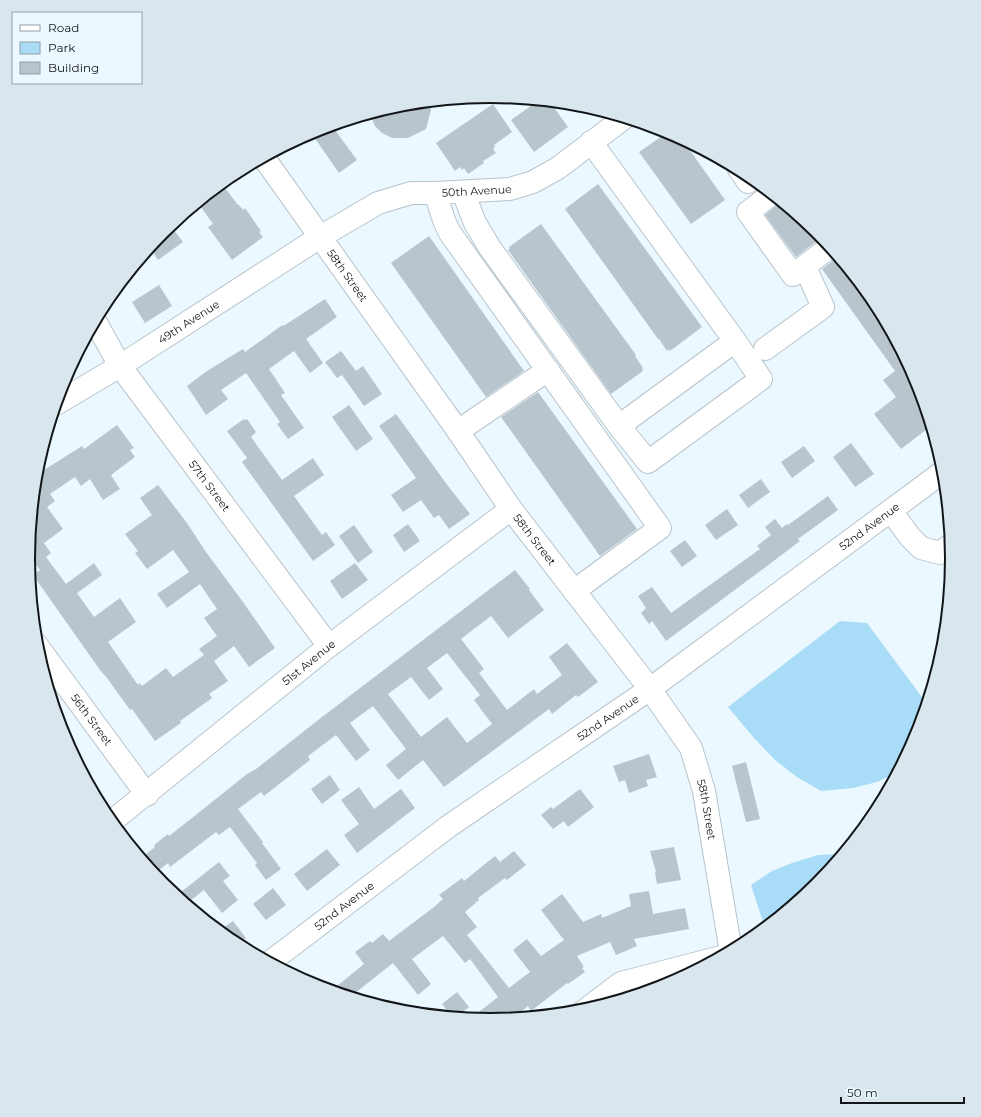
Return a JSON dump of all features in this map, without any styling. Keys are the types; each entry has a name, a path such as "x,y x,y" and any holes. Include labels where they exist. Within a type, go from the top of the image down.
{"street":[{"name":"50th Avenue","path":"320,237 378,203 411,193 510,189 532,182 558,168 619,122"},
{"path":"463,192 475,223 490,248 648,462 761,379 592,142"},
{"name":"58th Street","path":"267,162 458,431 511,509 650,689 692,748 704,791 730,946"},
{"path":"434,193 450,233 660,528 574,591"},
{"path":"768,197 748,212 793,275 826,250"},
{"name":"49th Avenue","path":"64,399 120,366 320,237"},
{"path":"765,349 823,307 805,266"},
{"name":"57th Street","path":"98,327 120,366 329,646"},
{"path":"620,426 735,341"},
{"path":"458,431 548,370"},
{"name":"52nd Avenue","path":"274,959 450,826 650,689 938,476"},
{"name":"51st Avenue","path":"116,818 329,646 511,509"},
{"path":"891,511 910,537 921,548 940,553 946,549"},
{"name":"56th Street","path":"47,659 147,794"},
{"path":"599,1000 621,984 700,963"}],"green space":[{"path":"840,621 867,623 924,699 911,733 891,775 877,782 853,788 821,791 797,777 775,760 728,707"},
{"path":"837,854 813,881 763,923 751,885 772,871 818,855"}],"building":[{"path":"493,104 512,132 494,145 495,147 493,149 496,153 483,161 484,163 468,174 464,168 462,170 460,167 455,171 436,143"},
{"path":"532,105 550,107 554,108 568,127 534,152 511,120"},
{"path":"431,107 426,129 408,138 392,138 382,133 375,126 372,119"},
{"path":"335,130 357,160 339,173 315,138"},
{"path":"661,137 689,149 725,200 691,224 639,152"},
{"path":"598,184 702,327 670,351 669,349 667,351 658,339 565,209"},
{"path":"225,188 243,210 245,208 261,231 259,232 263,237 232,260 208,227 213,224 201,207"},
{"path":"777,205 817,241 796,257 765,215"},
{"path":"541,224 636,355 635,356 643,368 643,371 611,394 508,250 510,248 509,247"},
{"path":"174,230 183,242 158,260 153,252"},
{"path":"429,236 524,371 486,397 391,263"},
{"path":"834,260 852,281 885,331 911,384 927,429 901,449 874,414 896,397 883,380 895,371 822,269"},
{"path":"159,285 172,306 145,323 132,302"},
{"path":"325,299 337,317 306,339 323,363 310,373 294,351 269,369 285,393 281,395 304,428 288,439 277,424 280,422 246,373 221,390 228,399 206,415 187,386 207,371 243,349 245,352 281,326 285,325"},
{"path":"341,351 356,371 363,366 382,394 364,406 342,375 337,378 325,362"},
{"path":"538,392 637,529 600,556 501,417"},
{"path":"349,405 373,439 356,451 332,417"},
{"path":"396,414 470,514 449,529 439,515 434,518 421,500 403,512 391,495 416,478 379,426"},
{"path":"244,419 247,419 256,432 251,437 282,480 313,458 324,475 294,496 322,535 326,532 335,545 313,561 242,462 247,458 227,431"},
{"path":"117,425 134,448 130,450 135,457 111,475 120,489 103,500 90,479 81,486 75,477 50,494 55,501 47,507 63,529 44,543 51,553 46,557 66,584 94,563 102,575 77,593 94,617 120,598 136,622 108,642 138,685 140,683 142,686 166,668 173,677 204,655 199,649 217,636 204,618 217,609 200,584 167,608 157,594 189,572 173,550 147,569 135,553 138,551 125,534 152,515 140,498 158,485 187,523 275,648 249,667 234,646 214,661 228,681 209,694 212,698 180,721 181,723 155,741 132,709 130,710 100,670 36,579 36,573 40,570 35,564 36,529 44,470 82,446 84,449"},
{"path":"851,443 874,474 855,487 833,457"},
{"path":"804,446 815,461 792,478 781,462"},
{"path":"761,479 770,492 748,508 739,495"},
{"path":"828,496 838,510 798,539 800,541 666,641 652,621 649,624 641,613 646,608 638,596 652,587 671,613 760,549 757,546 771,535 765,527 775,519 782,528"},
{"path":"727,509 738,525 716,540 705,525"},
{"path":"408,524 420,541 404,552 393,535"},
{"path":"354,525 373,552 358,563 339,536"},
{"path":"685,540 697,556 682,567 670,551"},
{"path":"355,563 368,580 342,599 330,581"},
{"path":"515,570 544,610 508,638 491,616 461,639 484,669 479,673 507,710 534,689 537,694 562,675 549,657 567,643 598,682 578,697 576,695 552,714 549,709 444,787 423,760 398,780 386,765 406,749 373,706 350,723 370,750 356,761 336,735 308,756 310,760 264,796 261,792 238,809 281,869 266,880 255,865 257,863 230,827 219,835 216,832 170,867 168,863 158,870 145,855 155,847 154,845 168,834 169,836 247,774 256,769","holes":["447,653 480,695 474,700 492,724 467,743 447,717 421,737 388,694 411,677 429,700 443,689 427,668"]},
{"path":"649,754 657,777 646,780 648,786 629,793 625,780 619,782 613,766"},
{"path":"746,762 760,819 746,822 732,766"},
{"path":"330,775 340,790 322,804 311,789"},
{"path":"359,787 374,809 401,789 415,808 357,853 344,835 359,824 341,800"},
{"path":"580,789 594,807 568,827 564,821 553,829 541,815 551,807 553,809"},
{"path":"674,847 681,880 657,884 656,872 650,851"},
{"path":"327,849 340,865 307,891 294,874"},
{"path":"514,851 526,865 507,880 505,878 478,898 479,900 465,912 477,927 467,935 509,988 530,972 513,950 527,939 541,956 564,940 541,910 562,894 583,922 601,914 602,918 631,906 629,894 649,891 653,914 685,908 689,929 634,939 637,946 616,955 610,942 577,956 584,967 582,968 585,972 568,984 567,983 531,1011 528,1006 519,1013 477,1014 498,997 470,959 465,963 443,936 412,959 431,984 418,995 393,963 355,993 336,987 364,964 355,952 370,941 372,943 383,934 389,941 434,907 443,899 439,895 462,878 464,881 495,856 500,862"},
{"path":"219,862 230,876 223,881 238,900 222,913 204,890 190,901 181,892"},
{"path":"273,888 286,905 266,920 253,904"},
{"path":"233,921 246,938 243,941 224,928"},
{"path":"457,992 469,1007 461,1013 448,1012 442,1004"}]}
